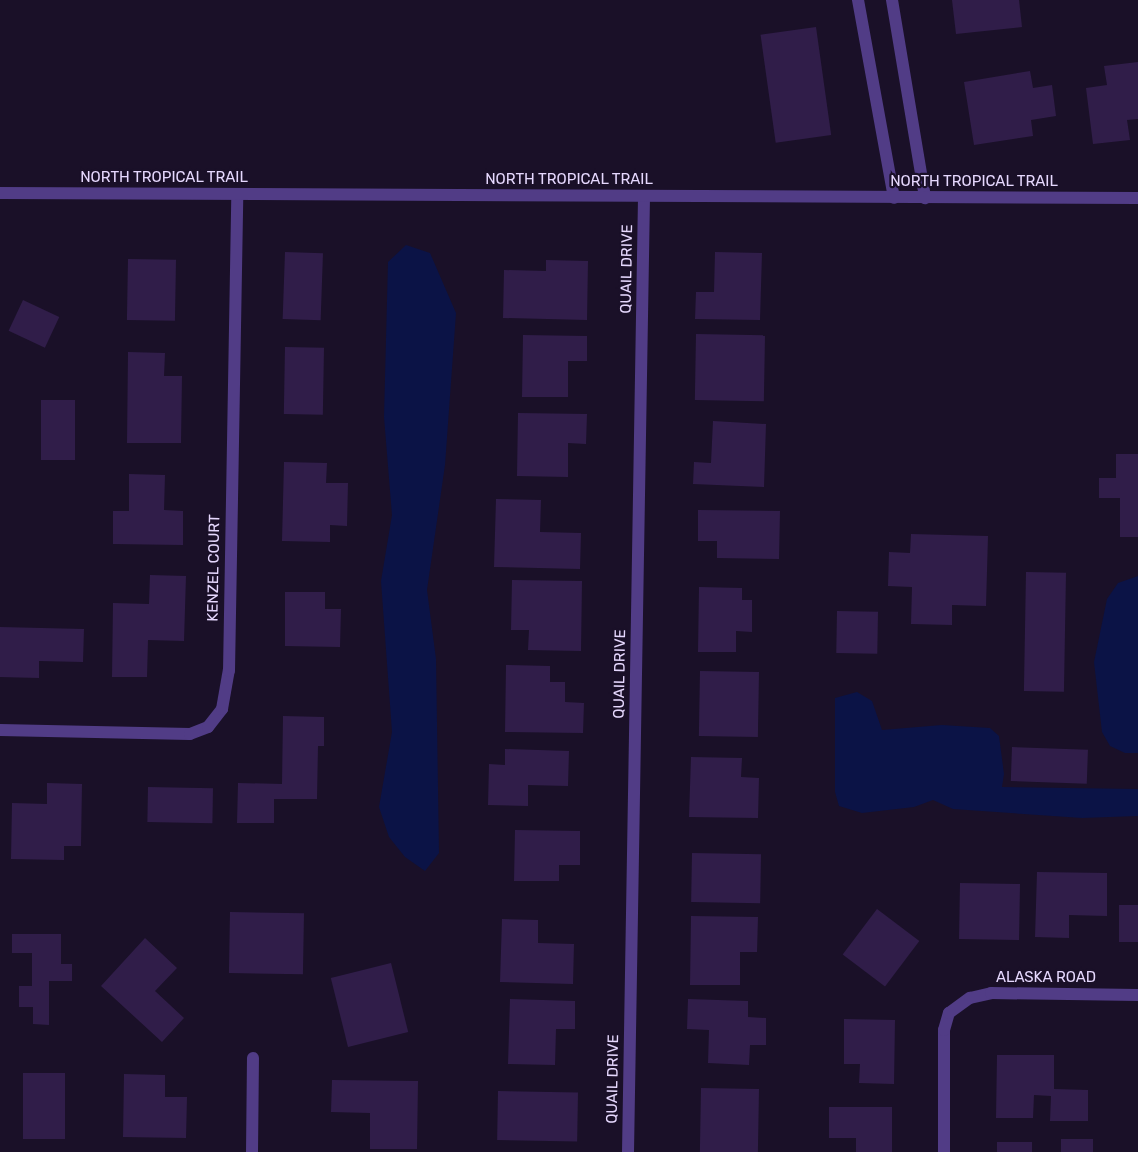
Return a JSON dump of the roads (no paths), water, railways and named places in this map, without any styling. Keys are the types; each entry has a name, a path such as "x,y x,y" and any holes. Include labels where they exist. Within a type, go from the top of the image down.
{"street":[{"path":"858,0 894,198"},
{"path":"892,0 925,198"},
{"name":"NORTH TROPICAL TRAIL","path":"0,193 1138,198"},
{"name":"KENZEL COURT","path":"0,730 190,734 208,727 222,709 229,671 237,195"},
{"name":"QUAIL DRIVE","path":"628,1152 644,197"},
{"name":"ALASKA ROAD","path":"944,1152 944,1030 949,1013 970,998 991,993 1138,995"},
{"path":"252,1152 253,1058"}]}
